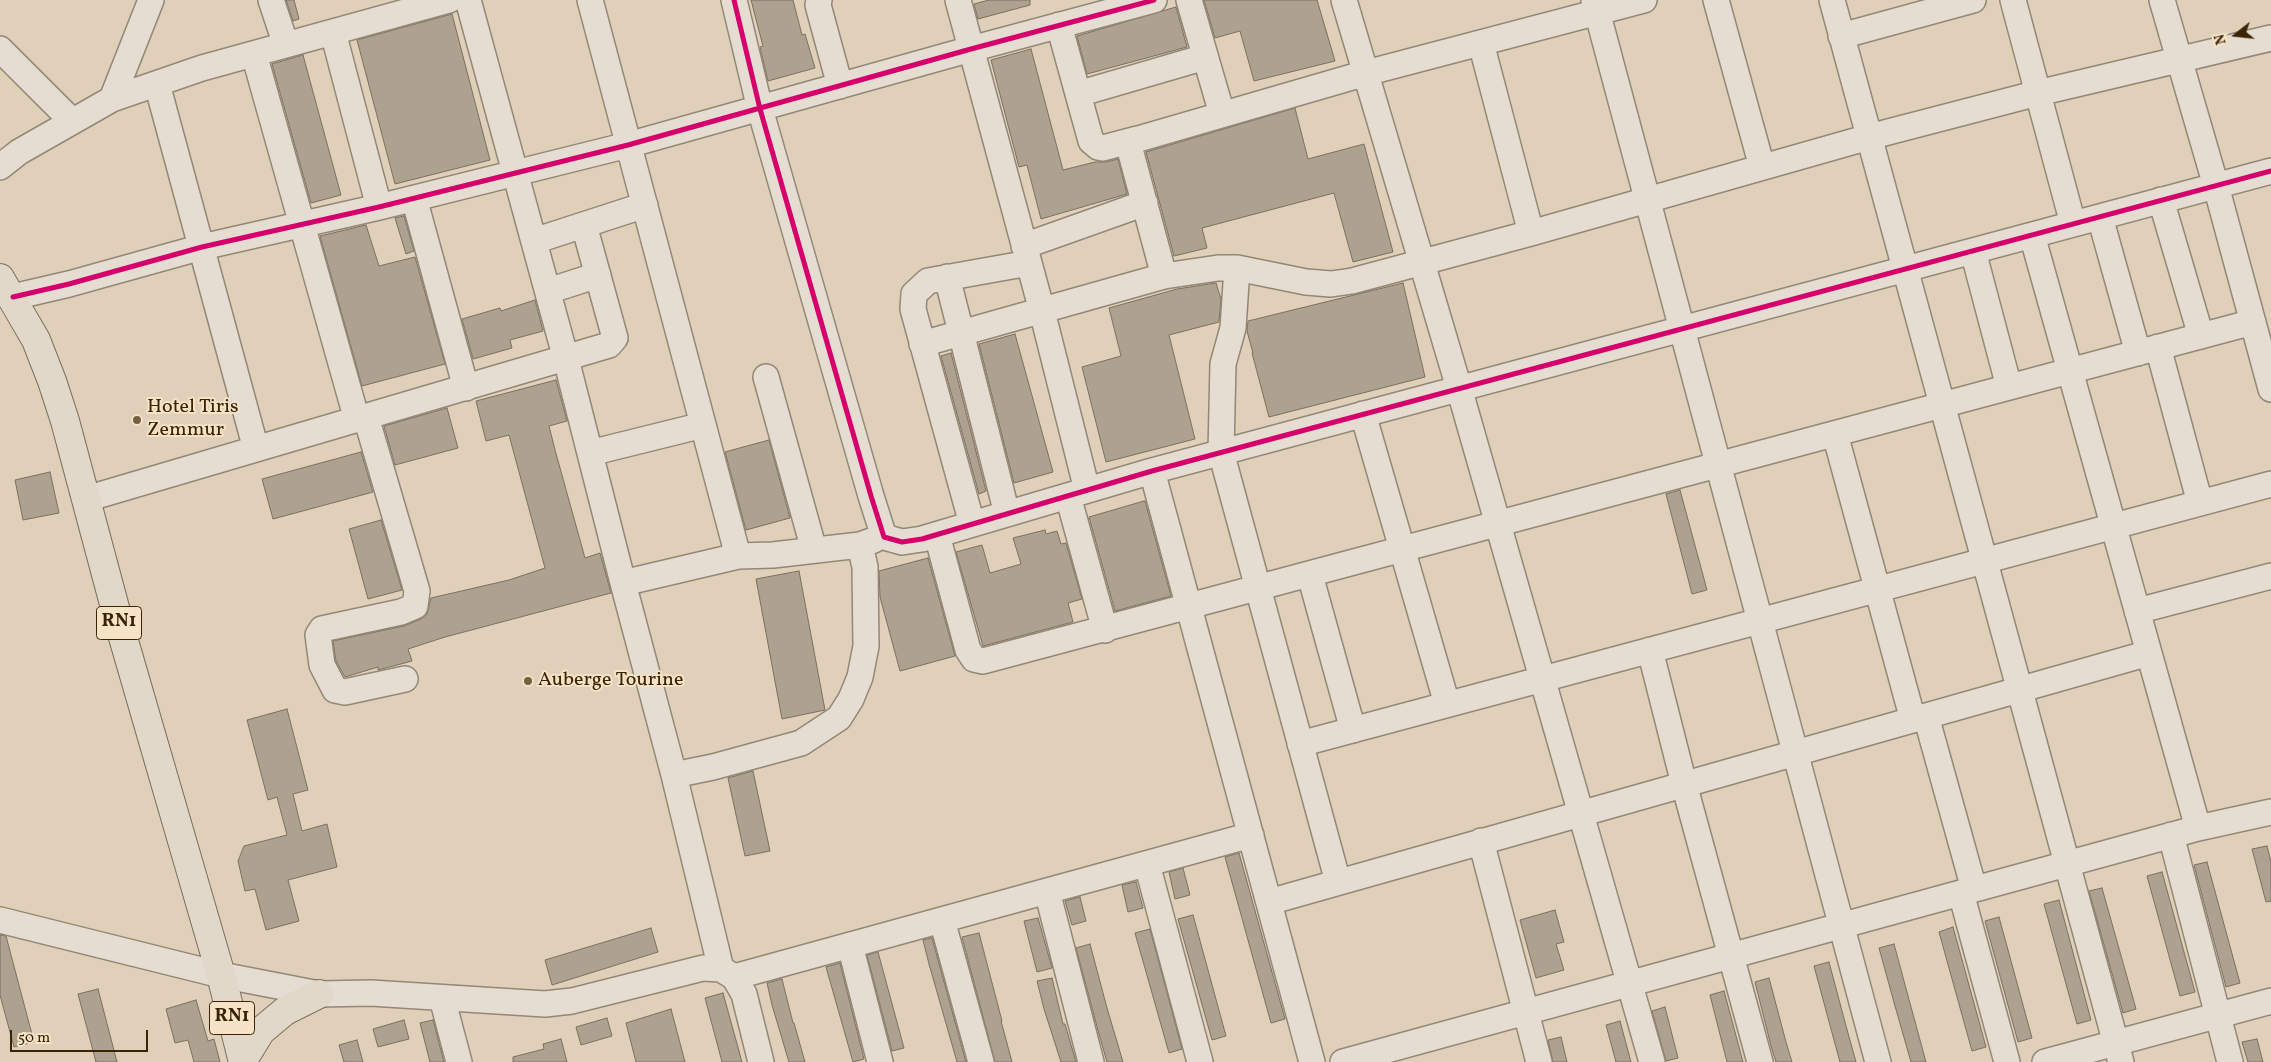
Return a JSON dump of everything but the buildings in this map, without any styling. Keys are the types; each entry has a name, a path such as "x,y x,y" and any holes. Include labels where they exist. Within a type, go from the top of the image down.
{"highway":[{"name":"RN1","path":"6,288 36,340 52,381 86,498 122,634 221,975 243,1061"},
{"path":"243,1061 261,1031 285,1011 319,994"}],"street":[{"path":"112,99 151,0"},
{"path":"271,0 286,45"},
{"path":"0,167 19,152 112,99 254,54 449,0"},
{"path":"468,0 548,291 623,583 727,973 744,994 761,1062"},
{"path":"590,0 738,556"},
{"path":"734,0 760,109 884,537"},
{"path":"819,0 818,5 840,86"},
{"path":"958,0 1042,310 1104,630"},
{"path":"6,288 68,284 202,247 302,226 628,145 1059,25 1117,5 1154,0"},
{"path":"1189,0 1222,114"},
{"path":"1344,0 1459,388 1652,1062"},
{"path":"1164,276 1128,142 1366,73 1481,43 1596,6 1644,0"},
{"path":"1716,0 1762,167"},
{"path":"1832,0 2118,1052"},
{"path":"1841,36 1973,0"},
{"path":"2013,0 2074,224"},
{"path":"2162,0 2261,332 2271,389"},
{"path":"1596,6 1878,1062"},
{"path":"1059,25 1090,141 1103,148 1136,140"},
{"path":"333,32 379,207"},
{"path":"922,344 1164,276 1218,268 1237,268 1278,277 1332,284 1352,281 1531,233 1869,137 2038,93 2271,38"},
{"path":"1481,43 1531,233"},
{"path":"0,49 72,121"},
{"path":"254,54 302,226 417,591 415,606 401,612 322,629 318,635 322,665 335,690 345,692 405,679"},
{"path":"1078,94 1205,57"},
{"path":"157,84 256,449"},
{"path":"623,583 738,556 773,555 860,545 884,537 902,542 937,535 1221,452 2271,171"},
{"path":"414,198 466,388"},
{"path":"2161,200 2201,336"},
{"path":"972,524 913,309 914,294 928,281 1027,254 1145,203"},
{"path":"534,241 644,205"},
{"path":"2100,217 2200,503"},
{"path":"86,498 609,345 615,338 584,225"},
{"path":"2032,235 2198,828"},
{"path":"1973,251 2009,387"},
{"path":"1237,268 1233,328 1222,364 1221,452 1338,882"},
{"path":"548,291 598,275"},
{"path":"947,277 1007,514"},
{"path":"937,535 968,650 974,659 983,662 2201,336 2261,332"},
{"path":"766,377 814,550"},
{"path":"1363,414 1447,704"},
{"path":"590,453 703,425"},
{"path":"1835,434 1877,589 1920,718 1968,891 2007,1062"},
{"path":"1152,471 1312,1062"},
{"path":"1300,744 2271,484"},
{"path":"674,775 713,767 801,743 839,718 851,699 860,677 866,646 865,567 860,545"},
{"path":"1310,575 1353,730"},
{"path":"2137,611 2271,576"},
{"path":"1650,650 1684,784 1760,1062"},
{"path":"1269,902 2149,653"},
{"path":"1343,1062 1417,1052 1526,1012 2171,835 2271,812"},
{"path":"0,920 221,975 319,994 371,993 545,1004 572,1001 703,968 727,973 850,945 1251,835"},
{"path":"2171,835 2230,1062"},
{"path":"1481,841 1539,1062"},
{"path":"1147,864 1200,1062"},
{"path":"1047,891 1091,1062"},
{"path":"942,920 981,1062"},
{"path":"850,945 880,1062"},
{"path":"442,998 459,1062"},
{"path":"2044,1062 2118,1052 2218,1015 2271,1001"}],"cycle path":[{"path":"734,0 760,109 871,496 884,537 902,542 922,539 1152,471 2271,171"},
{"path":"13,297 69,284 202,247 379,207 628,145 1154,0"}],"place":[{"name":"Hotel Tiris Zemmur","path":"137,420"},
{"name":"Auberge Tourine","path":"528,681"}]}
